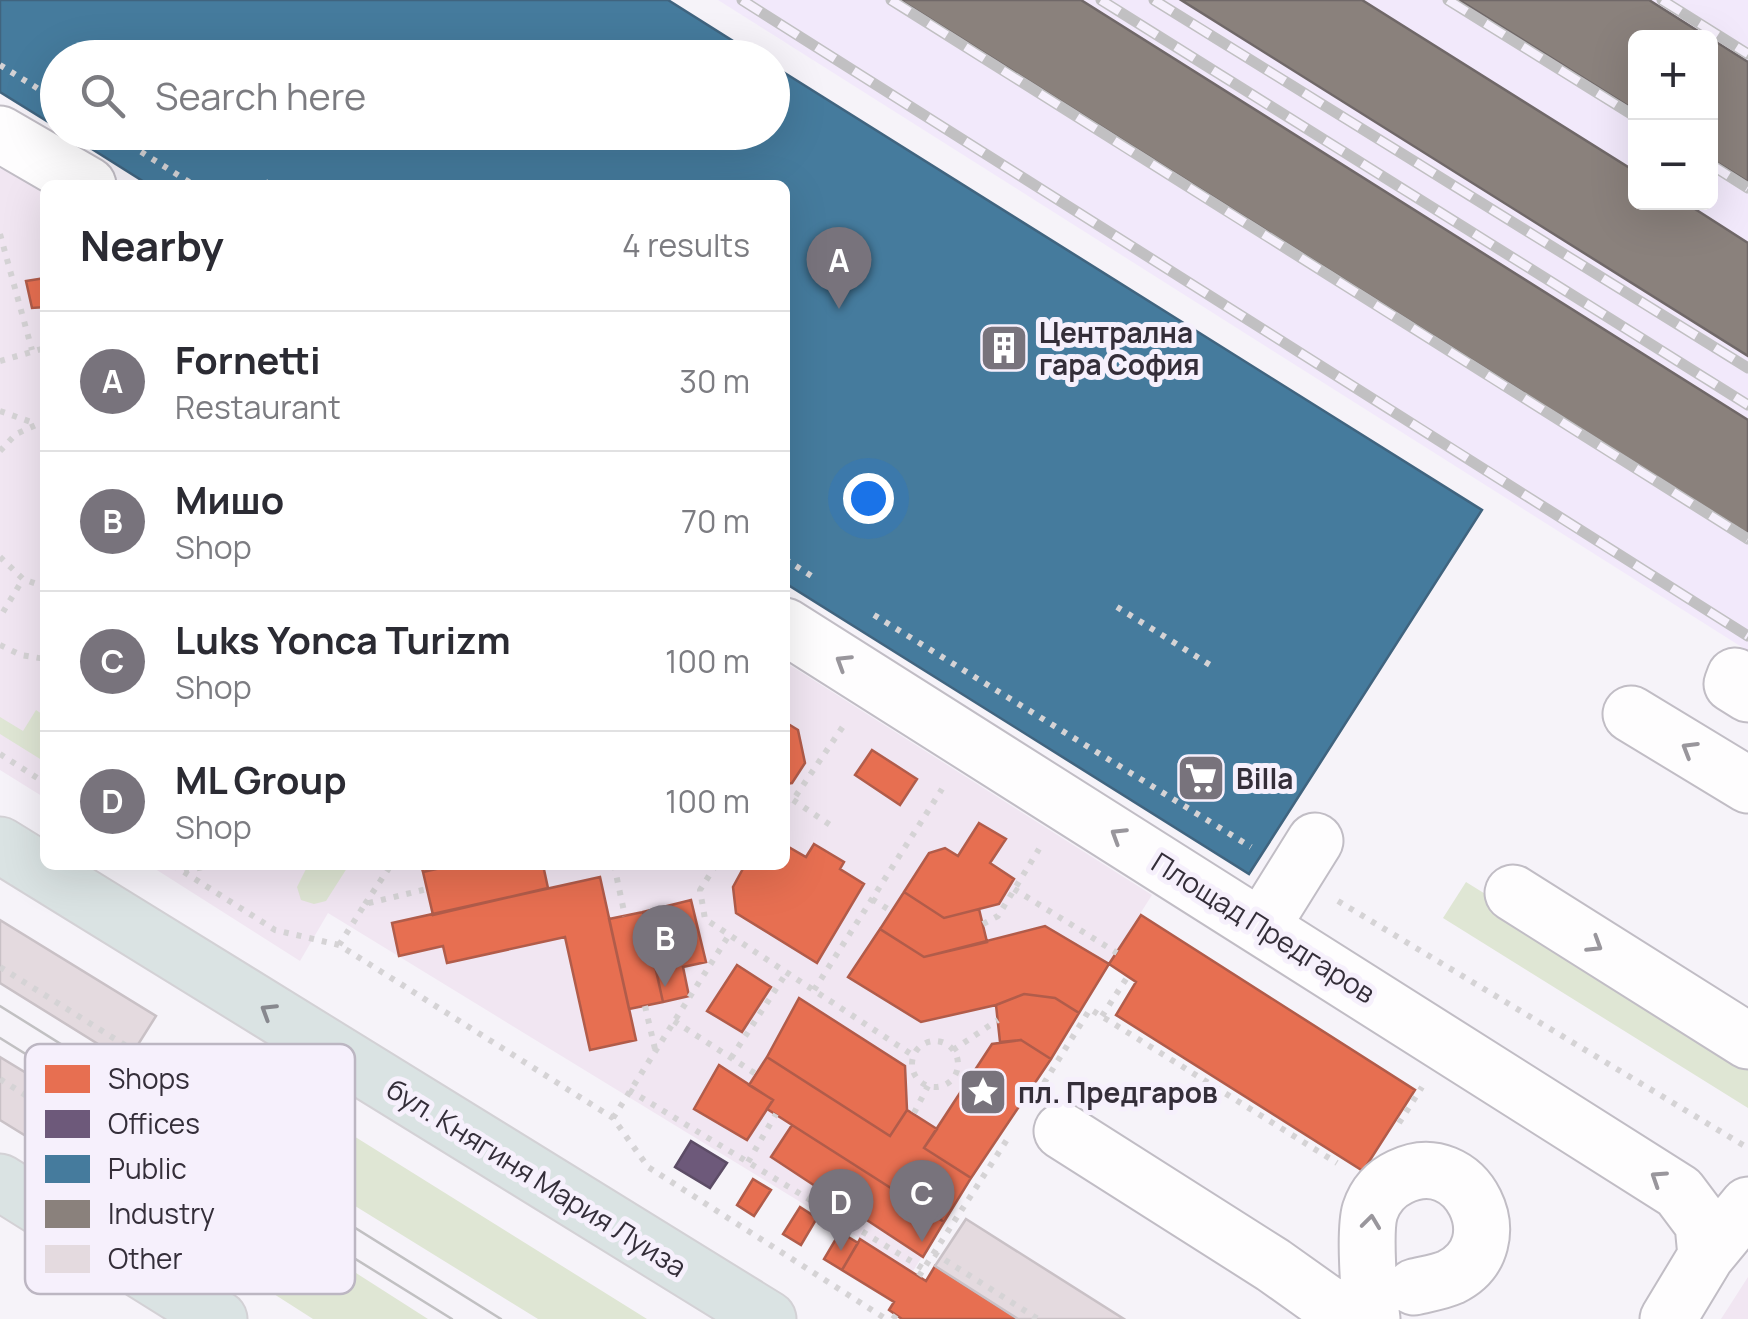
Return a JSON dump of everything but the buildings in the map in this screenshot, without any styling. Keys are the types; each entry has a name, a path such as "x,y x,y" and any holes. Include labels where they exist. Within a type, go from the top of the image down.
{"main road":[{"name":"бул. Княгиня Мария Луиза","path":"0,845 40,870"},
{"name":"бул. Княгиня Мария Луиза","path":"41,870 322,1044"},
{"name":"бул. Княгиня Мария Луиза","path":"355,1064 768,1319"},
{"path":"0,1182 25,1198"},
{"path":"171,1294 197,1311"}],"lane":[{"path":"3,134 80,180"},
{"name":"Площад Предгаров","path":"790,629 1679,1192 1703,1224 1706,1256"},
{"path":"1631,714 1748,784"},
{"path":"1262,926 1315,842"},
{"path":"1513,893 1748,1042"},
{"path":"1039,1116 1349,1319"},
{"path":"1668,1319 1706,1256 1748,1204"}],"path":[{"path":"0,65 40,89"},
{"path":"138,150 186,180"},
{"path":"0,234 32,350"},
{"path":"0,359 40,349"},
{"path":"0,411 35,424"},
{"path":"0,440 40,422"},
{"path":"0,451 16,434"},
{"path":"0,557 23,578 40,586"},
{"path":"2,612 23,578"},
{"path":"1117,606 1214,668"},
{"path":"0,645 40,658"},
{"path":"790,799 851,715"},
{"path":"0,754 40,780"},
{"path":"814,990 950,777"},
{"path":"790,801 836,829"},
{"path":"983,924 998,916 1045,839"},
{"path":"185,870 275,930 339,945 613,1118 648,1167 892,1318"},
{"path":"339,945 388,870"},
{"path":"615,870 625,916"},
{"path":"713,870 700,890 705,918 914,1056"},
{"path":"365,904 427,889"},
{"path":"1014,889 1117,953"},
{"path":"872,900 891,912"},
{"path":"613,1118 729,934"},
{"path":"0,967 123,1044"},
{"path":"732,1058 787,972"},
{"path":"1102,1016 1128,976"},
{"path":"645,1006 655,1050"},
{"path":"629,1090 922,1273 964,1208 1039,1116 1067,1039 1090,1009 1347,1169"},
{"path":"953,1050 998,1020"},
{"path":"674,1021 756,1074"},
{"path":"928,1042 942,1042 953,1050 956,1074 944,1085 928,1086 914,1074 914,1056 928,1042"},
{"path":"1395,1130 1450,1045"},
{"path":"0,1079 25,1095"},
{"path":"914,1113 928,1086"},
{"path":"748,1162 776,1114"},
{"path":"956,1202 964,1208"},
{"path":"934,1253 1038,1319"}],"shaded area":[{"path":"718,0 1748,0 1748,651 790,46 790,40 781,40"},
{"path":"0,169 18,173 40,187 40,795 0,770"},
{"path":"790,665 1152,895 913,1271 328,913 300,961 157,870 790,870"},
{"path":"1748,1277 1748,1319 1721,1319"}],"green space":[{"path":"36,710 40,713 40,759 0,734 0,717 23,731"},
{"path":"306,870 346,870 326,901 314,904 301,900 297,887"},
{"path":"1466,882 1748,1057 1748,1108 1443,918"},
{"path":"355,1137 647,1319 538,1319 355,1206"},
{"path":"355,1272 428,1319 313,1319 274,1294 355,1294"}],"tram line":[{"path":"0,1006 61,1044"},
{"path":"0,1038 25,1054"},
{"path":"355,1228 501,1319"},
{"path":"355,1259 452,1319"}],"railway":[{"path":"742,0 1748,636"},
{"path":"891,0 1748,539"},
{"path":"1101,0 1748,405"},
{"path":"1154,0 1748,368"},
{"path":"1448,0 1628,112"},
{"path":"1662,0 1748,54"},
{"path":"1718,169 1748,188"}],"place":[{"name":"Fornetti","path":"839,309"},
{"name":"Централна гара София","path":"1004,348"},
{"name":"Billa","path":"1201,778"},
{"name":"Мишо","path":"665,987"},
{"name":"пл. Предгаров","path":"983,1092"},
{"name":"Luks Yonca Turizm","path":"922,1242"},
{"name":"ML Group","path":"841,1251"}]}
